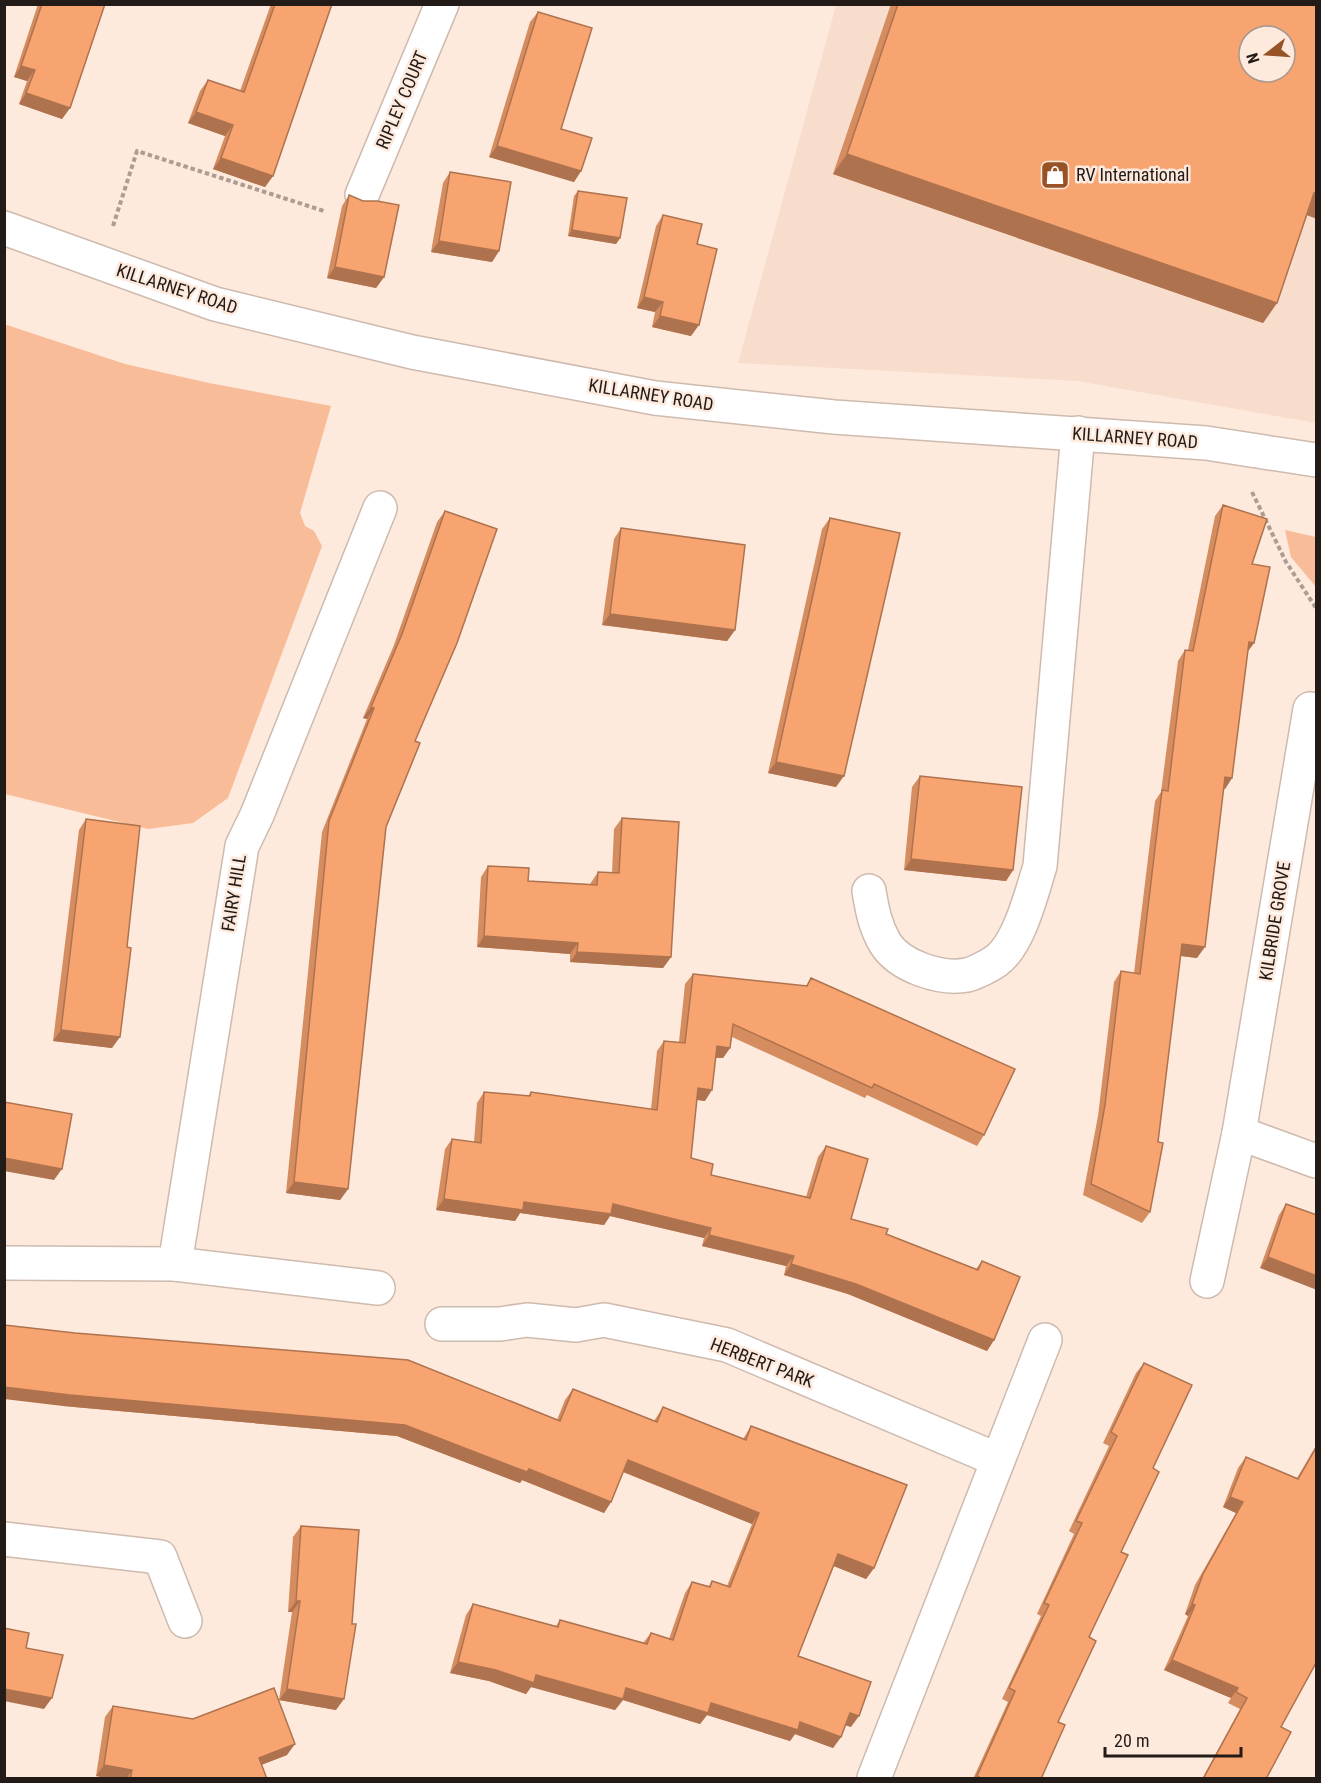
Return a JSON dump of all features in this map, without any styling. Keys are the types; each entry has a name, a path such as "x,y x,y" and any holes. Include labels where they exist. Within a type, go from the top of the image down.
{"street":[{"name":"RIPLEY COURT","path":"362,195 442,4"},
{"name":"KILLARNEY ROAD","path":"4,228 215,304 412,351 655,398 834,417 1231,447 1317,460"},
{"path":"869,891 874,919 886,945 902,961 931,973 967,975 997,960 1023,922 1040,866 1078,434"},
{"name":"FAIRY HILL","path":"175,1264 242,846 257,815 380,508"},
{"name":"KILBRIDE GROVE","path":"1208,1281 1239,1133 1314,705"},
{"path":"1239,1133 1317,1161"},
{"path":"4,1263 175,1264 378,1288"},
{"name":"HERBERT PARK","path":"442,1324 500,1324 527,1320 576,1324 604,1320 727,1346 998,1460"},
{"path":"874,1779 1045,1340"},
{"path":"4,1539 159,1557 185,1621"}],"path":[{"path":"99,263 137,151 328,212 339,195 362,195"},
{"path":"1231,447 1271,533 1317,608"}],"shaded area":[{"path":"836,5 1316,5 1316,423 1077,381 738,363"},
{"path":"4,324 125,364 209,383 331,406 300,513 305,526 314,531 322,546 228,798 193,823 148,829 5,794"},
{"path":"1285,530 1316,537 1316,587 1291,557"}],"building":[{"path":"42,4 105,4 70,108 26,93 35,70 21,66"},
{"path":"275,4 332,4 273,176 221,158 233,125 196,112 208,80 244,92"},
{"path":"898,4 1317,4 1317,194 1314,193 1277,303 847,154"},
{"path":"538,12 592,28 561,129 592,138 581,171 497,146"},
{"path":"450,172 511,182 499,251 439,241"},
{"path":"578,191 627,198 620,238 572,230"},
{"path":"349,195 363,201 399,205 384,277 335,267"},
{"path":"663,215 702,224 697,244 717,249 699,325 660,316 663,302 644,297"},
{"path":"1223,505 1267,519 1252,564 1270,567 1254,643 1249,642 1232,778 1225,777 1205,947 1182,944 1158,1142 1163,1143 1150,1212 1091,1184 1105,1105 1121,971 1140,974 1162,790 1168,791 1185,650 1193,651"},
{"path":"445,511 497,529 457,643 415,741 420,743 386,827 348,1189 294,1182 329,821 374,708 371,707 402,634"},
{"path":"830,518 900,533 844,776 776,762"},
{"path":"621,528 745,545 735,630 610,614"},
{"path":"920,776 1022,787 1013,870 911,859"},
{"path":"622,818 679,822 671,957 577,952 578,943 484,936 488,866 529,868 528,881 597,885 598,872 619,873"},
{"path":"86,819 140,826 127,947 131,948 120,1037 61,1030"},
{"path":"693,974 807,986 811,978 1015,1069 984,1135 874,1084 872,1088 733,1024 730,1048 717,1046 712,1090 698,1088 691,1158 713,1164 711,1175 810,1198 826,1146 868,1159 851,1219 888,1229 886,1234 978,1270 982,1261 1020,1277 994,1340 856,1284 791,1264 794,1256 709,1235 711,1228 613,1204 611,1214 524,1202 523,1210 444,1199 452,1139 481,1143 484,1092 530,1096 531,1092 657,1110 664,1041 685,1043"},
{"path":"4,1102 72,1114 62,1169 4,1158"},
{"path":"1286,1204 1317,1215 1317,1276 1268,1257"},
{"path":"4,1325 75,1333 408,1360 560,1421 573,1389 657,1422 663,1407 746,1440 751,1426 907,1485 874,1568 838,1554 798,1656 871,1682 859,1716 850,1713 841,1737 800,1722 798,1730 711,1703 708,1713 626,1688 623,1699 536,1675 534,1683 496,1670 458,1662 473,1604 558,1627 560,1620 647,1644 651,1633 673,1640 692,1582 710,1587 712,1581 730,1587 759,1513 628,1460 611,1502 529,1469 527,1472 405,1425 4,1387"},
{"path":"1144,1363 1192,1385 1153,1468 1159,1472 1121,1552 1128,1555 1089,1637 1096,1641 1058,1722 1065,1725 1041,1779 982,1779 977,1776 1015,1691 1009,1688 1049,1605 1044,1603 1082,1523 1076,1521 1117,1436 1111,1432"},
{"path":"1317,1446 1317,1661 1281,1727 1291,1732 1266,1779 1203,1779 1247,1698 1236,1692 1238,1688 1172,1660 1195,1605 1192,1604 1203,1574 1243,1502 1230,1497 1246,1457 1298,1479"},
{"path":"301,1526 359,1530 352,1624 356,1624 344,1699 287,1689 300,1601 296,1601"},
{"path":"4,1628 29,1633 26,1648 63,1655 52,1698 4,1689"},
{"path":"274,1688 295,1744 259,1758 267,1779 130,1779 132,1770 104,1765 113,1706 193,1719"}],"place":[{"name":"RV International","path":"1055,175"}]}
